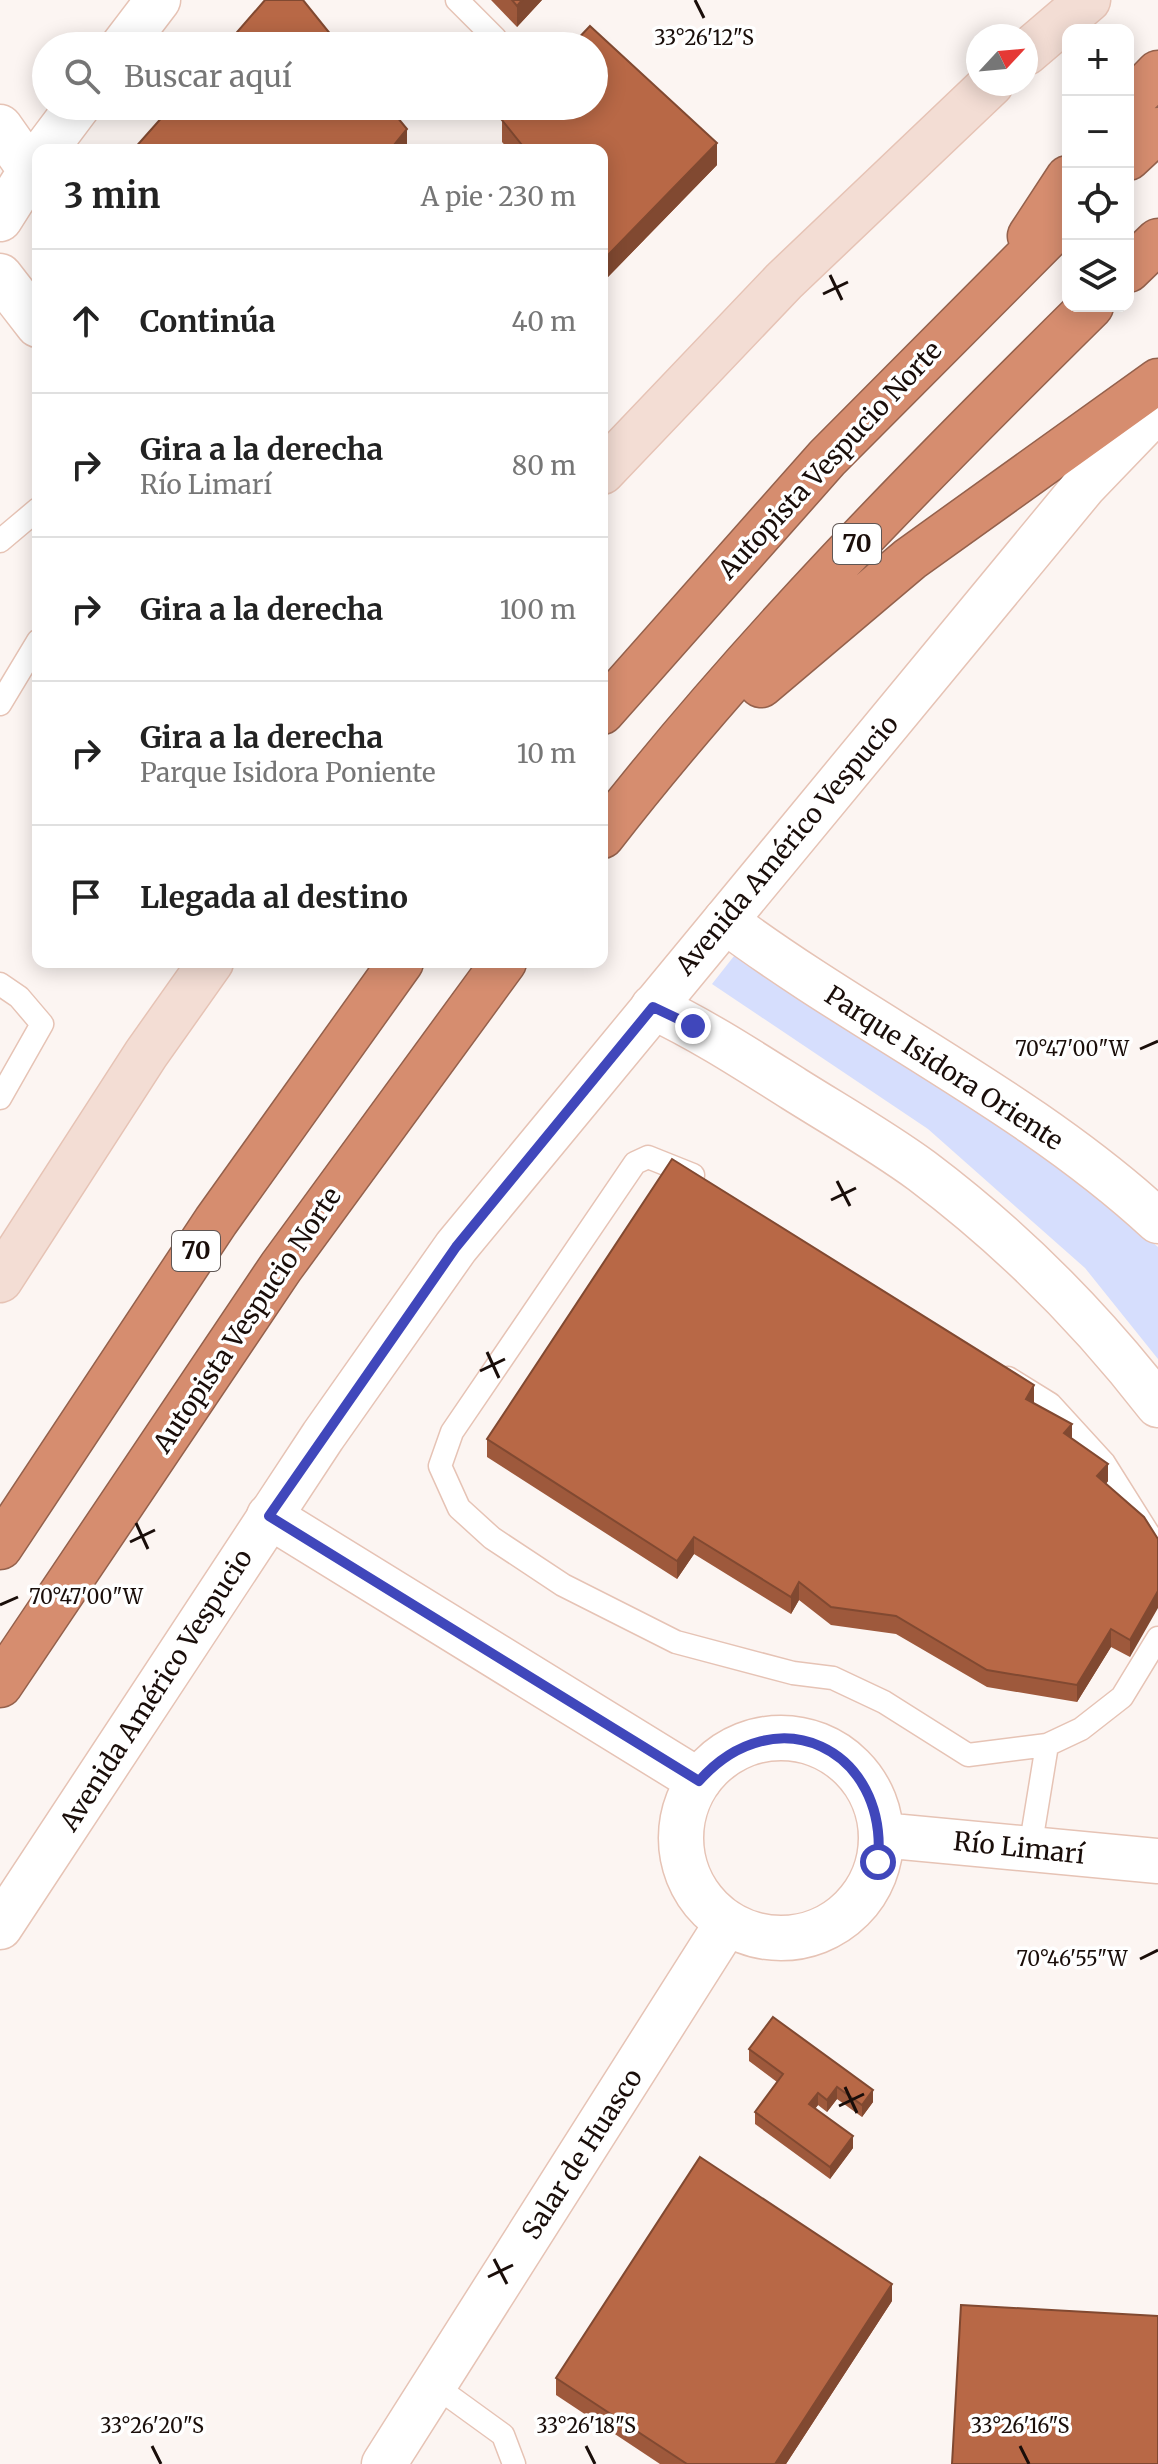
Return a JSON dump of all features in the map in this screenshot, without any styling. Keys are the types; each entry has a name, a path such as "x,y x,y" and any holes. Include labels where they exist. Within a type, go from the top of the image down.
{"highway":[{"path":"1134,98 1158,73"},
{"path":"1134,152 1158,130"},
{"path":"1006,276 1062,187"},
{"name":"Autopista Vespucio Norte","path":"608,705 827,458 1062,222"},
{"path":"1134,264 1158,241"},
{"name":"70","path":"608,828 635,793 865,536 1085,312"},
{"path":"635,793 898,568 1158,381"},
{"name":"70","path":"0,1547 216,1221 397,968"},
{"name":"Autopista Vespucio Norte","path":"0,1685 281,1267 500,968"}],"main road":[{"path":"1038,43 1088,0"},
{"path":"608,466 784,281 978,96"},
{"path":"0,1280 146,1054 207,968"}],"street":[{"path":"134,32 158,0"},
{"path":"52,144 69,120"},
{"path":"0,127 32,159"},
{"path":"0,219 32,174"},
{"path":"0,276 32,317"},
{"name":"Avenida Américo Vespucio","path":"0,1927 269,1516 456,1247 1084,486 1158,409"},
{"name":"Parque Isidora Oriente","path":"725,921 777,960 1075,1153 1158,1221"},
{"path":"653,1007 693,1026 846,1122 919,1170 963,1204 1058,1290 1158,1405"},
{"path":"269,1516 699,1781"},
{"path":"787,1739 820,1746 856,1772 869,1791 881,1835 878,1862 868,1887 852,1909 831,1925 805,1935 779,1939 752,1934 727,1923 699,1895 683,1858 683,1818 699,1781 714,1764 753,1742 787,1739"},
{"name":"Río Limarí","path":"881,1835 1158,1861"},
{"name":"Salar de Huasco","path":"384,2464 727,1923"}],"lane":[{"path":"457,0 489,32"},
{"path":"0,541 32,514"},
{"path":"0,704 32,651"},
{"path":"0,984 19,997 42,1024 0,1098"},
{"path":"707,1184 681,1167 648,1157 635,1163 452,1432 440,1466 459,1508 492,1538 563,1585 676,1642 793,1673 833,1678 884,1702 968,1755 1047,1745 1081,1729 1122,1697 1158,1638"},
{"path":"984,1362 1050,1404 1104,1463 1158,1549"},
{"path":"1030,1849 1047,1745"},
{"path":"434,2385 503,2435 514,2464"}],"shaded area":[{"path":"738,951 954,1091 1058,1166 1158,1247 1158,1359 1085,1268 928,1129 712,984"}],"building":[{"path":"265,0 303,0 329,32 237,32"},
{"path":"608,43 717,143 608,255 608,144 521,144 502,120 608,120"},
{"path":"160,120 400,120 407,129 395,144 138,144"},
{"path":"672,1159 1034,1385 1026,1399 1072,1424 1064,1433 1108,1464 1097,1476 1144,1517 1158,1539 1158,1591 1130,1640 1111,1629 1077,1685 987,1670 896,1616 831,1607 799,1582 791,1597 694,1537 677,1561 487,1439"},
{"path":"773,2017 873,2090 862,2105 837,2087 827,2100 818,2093 809,2104 853,2136 830,2167 755,2112 783,2074 749,2049"},
{"path":"700,2157 892,2284 775,2464 687,2464 556,2378"},
{"path":"961,2305 1158,2316 1158,2464 952,2464"}],"route":[{"path":"693,1026 653,1007 456,1247 269,1516 336,1561 699,1781 714,1764 732,1751 753,1742 776,1738 820,1746 856,1772 869,1791 881,1835 878,1862"}]}
